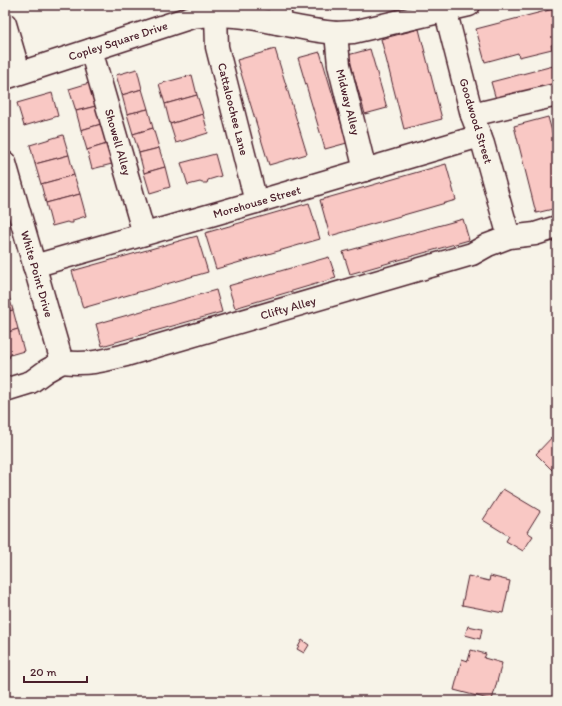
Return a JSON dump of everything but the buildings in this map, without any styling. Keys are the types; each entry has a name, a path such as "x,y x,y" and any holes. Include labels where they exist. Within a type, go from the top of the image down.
{"street":[{"name":"Copley Square Drive","path":"12,75 192,17 280,14 336,33 353,32 445,8 469,5"},
{"name":"Goodwood Street","path":"445,8 472,114 480,136 509,237"},
{"name":"Cattaloochee Lane","path":"216,15 217,47 256,202"},
{"path":"5,24 12,75"},
{"name":"Midway Alley","path":"336,33 339,66 365,170"},
{"name":"Showell Alley","path":"91,50 144,234"},
{"path":"472,114 557,95"},
{"name":"Morehouse Street","path":"34,266 480,136"},
{"name":"White Point Drive","path":"5,163 62,362"},
{"name":"Clifty Alley","path":"62,362 78,364 96,363 126,355 472,254 488,245 509,237 535,234 557,227"},
{"path":"5,390 31,382 62,362"}]}
